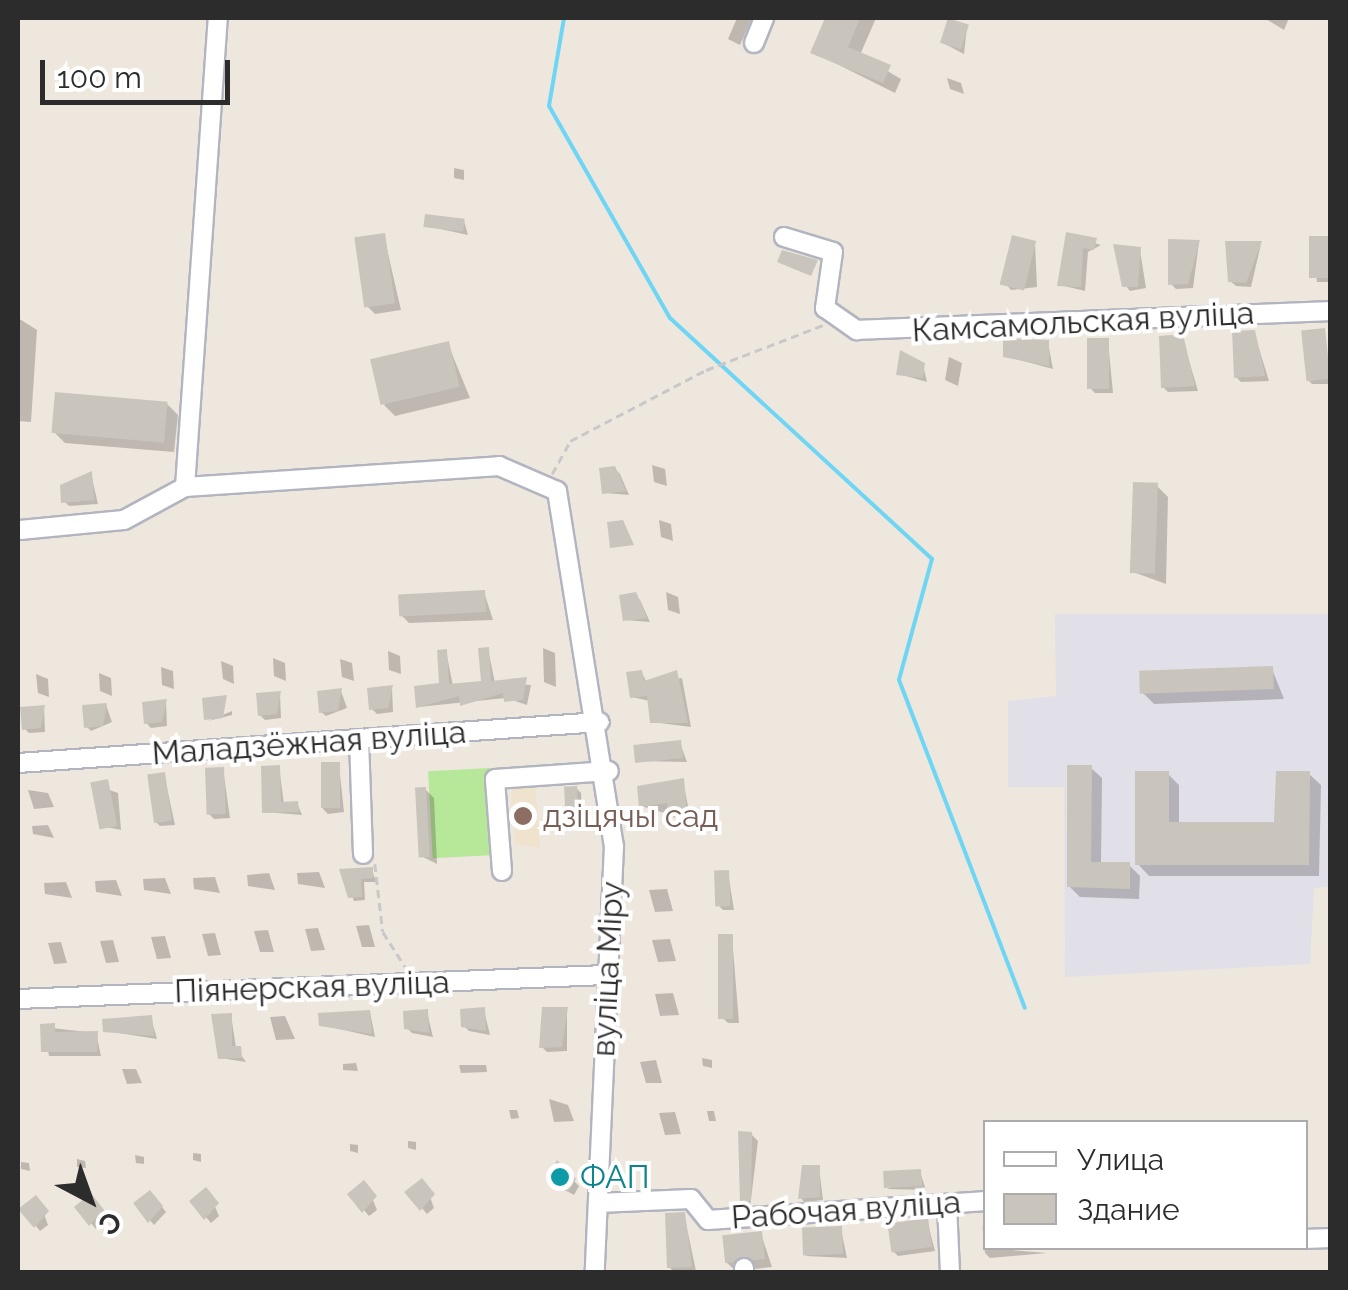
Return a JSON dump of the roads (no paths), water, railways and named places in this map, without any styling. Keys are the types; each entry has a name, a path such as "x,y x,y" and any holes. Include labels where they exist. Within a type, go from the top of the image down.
{"street":[{"path":"20,530 124,520 185,487 218,18"},
{"path":"754,43 764,18"},
{"name":"Камсамольская вуліца","path":"784,237 833,252 825,308 836,324 883,332 1330,310"},
{"name":"вуліца Міру","path":"185,487 499,466 553,488 609,771 595,1272"},
{"name":"Маладзёжная вуліца","path":"18,764 600,722"},
{"path":"359,740 363,854"},
{"path":"502,872 496,778 609,771"},
{"name":"Піянерская вуліца","path":"18,999 606,975"},
{"name":"Рабочая вуліца","path":"598,1203 691,1199 708,1220 983,1201"},
{"path":"947,1204 950,1272"}],"waterway":[{"path":"564,18 549,106 670,318 932,559 899,680 1025,1008"}],"place":[{"name":"дзіцячы сад","path":"523,816"},
{"name":"ФАП","path":"560,1177"}]}
